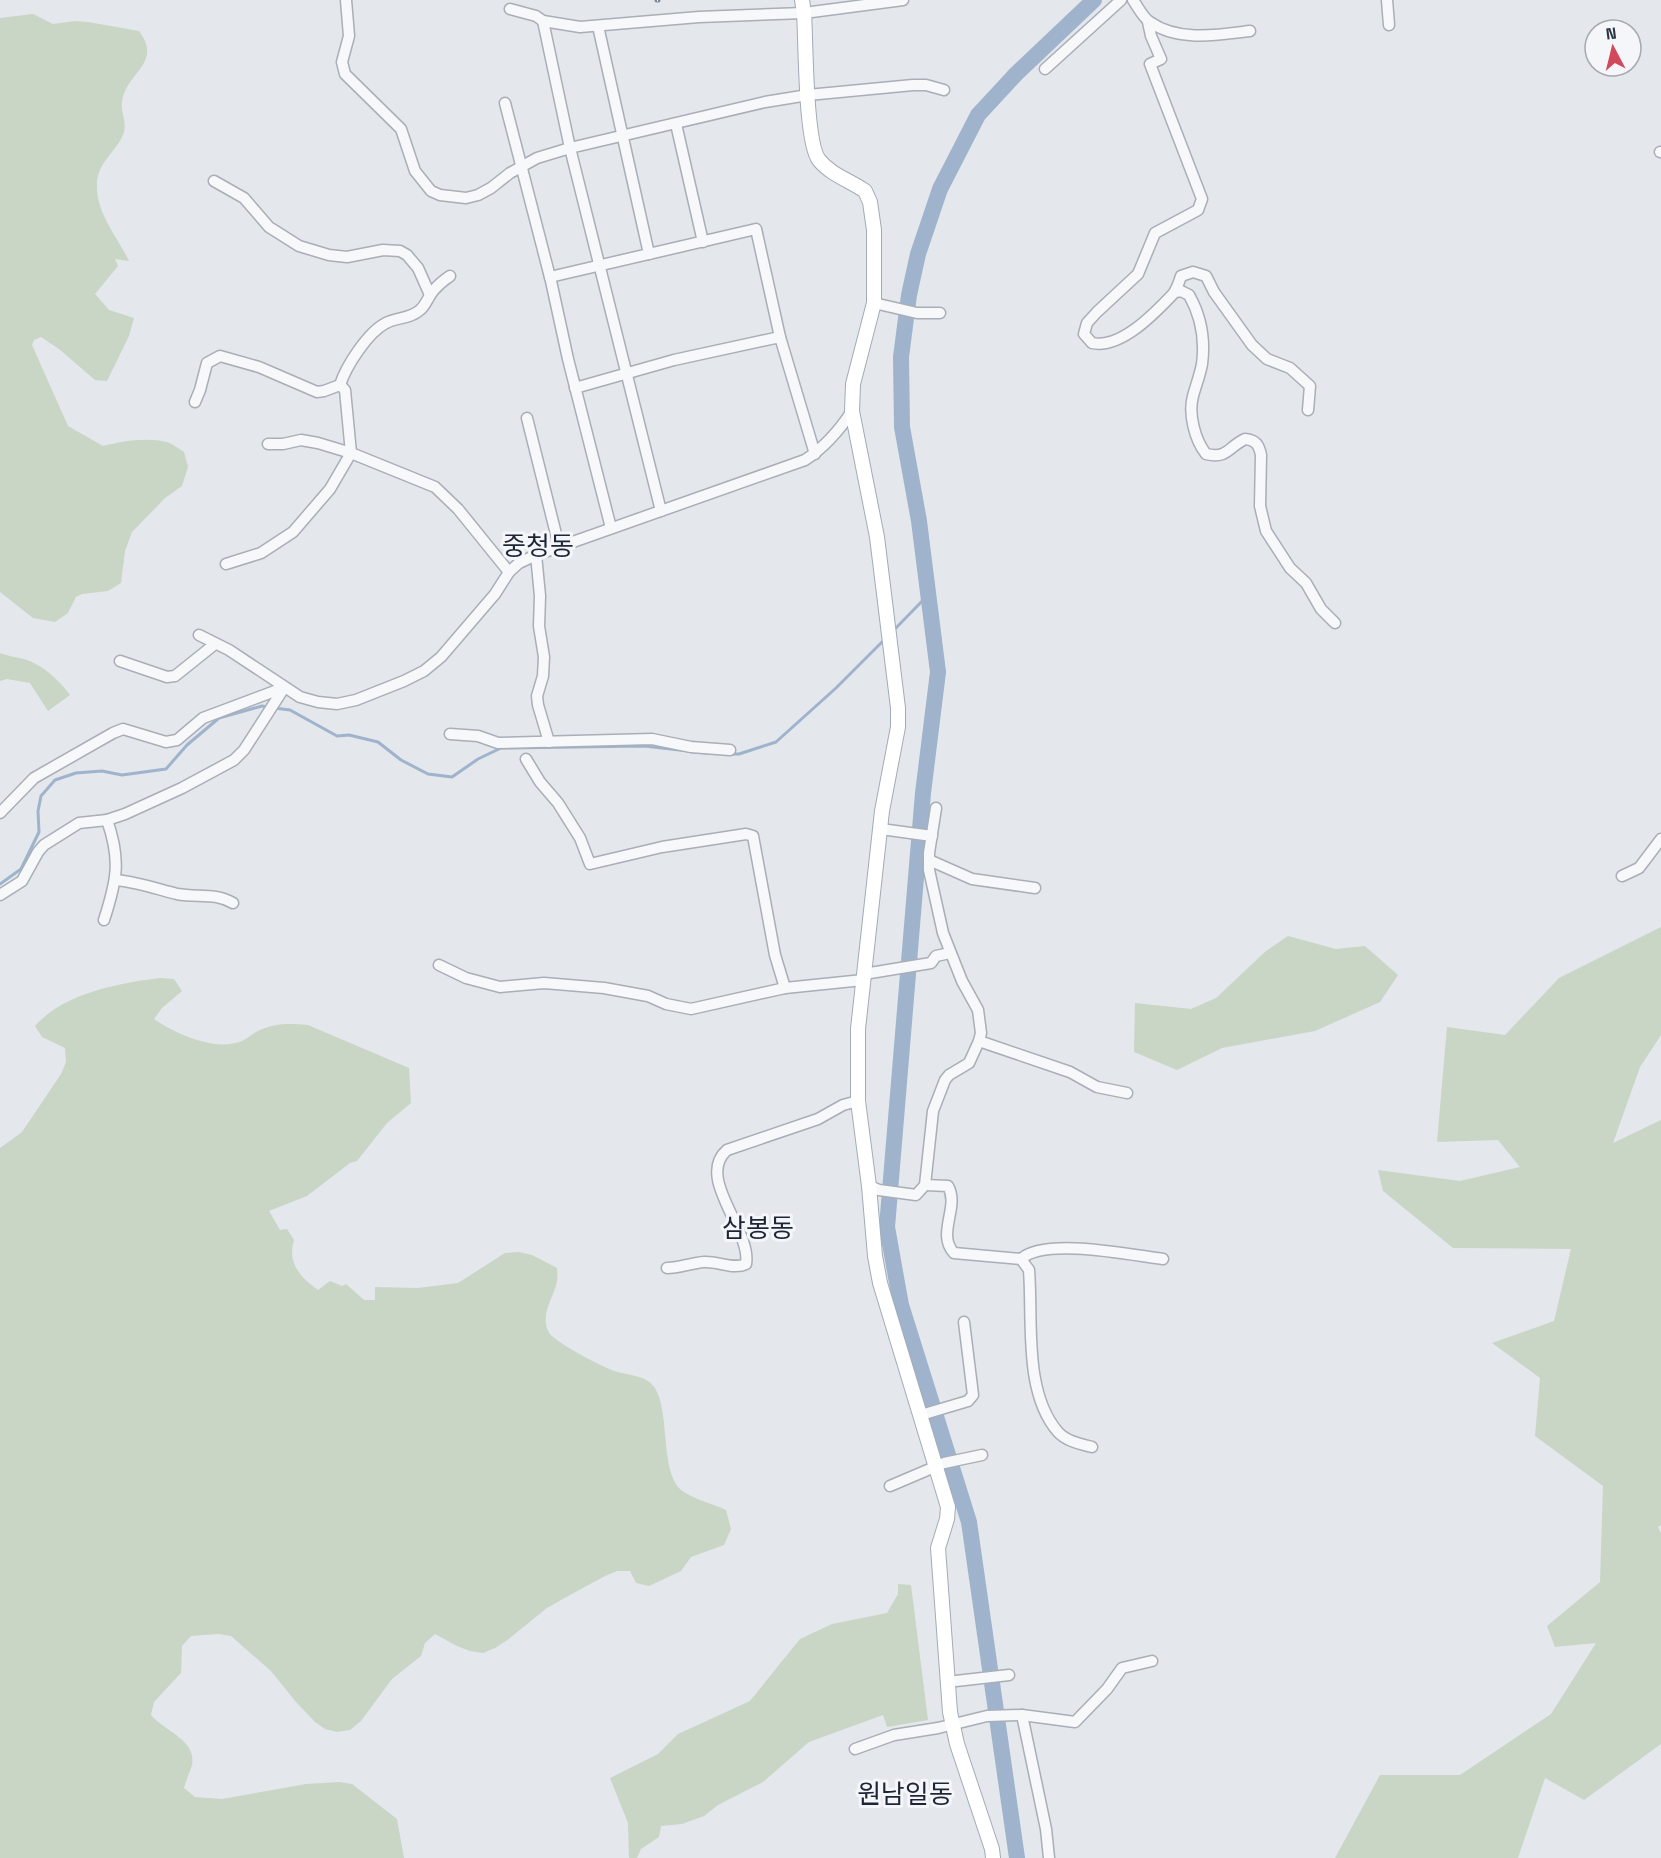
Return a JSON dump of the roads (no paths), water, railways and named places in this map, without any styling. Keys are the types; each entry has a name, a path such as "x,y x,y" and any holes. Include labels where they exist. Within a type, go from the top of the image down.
{"main road":[{"path":"803,6 814,152 828,169 866,191 874,230 874,303 853,384 852,411 877,537 898,708 898,728 887,783 858,1029 858,1101 874,1188 875,1256 880,1283 940,1465 948,1507 947,1519 938,1548 952,1724 993,1858"}],"street":[{"path":"346,0 349,36 342,68 345,74 401,129 415,171 431,191 453,198 478,195 522,165 537,158 570,148 765,102 808,95 926,84 944,90"},
{"path":"510,9 536,16 543,21 580,27 803,6 903,0"},
{"path":"1046,69 1121,0"},
{"path":"1133,0 1148,22 1151,36 1161,59 1150,64 1202,199 1198,210 1155,233 1138,274 1087,323 1084,334 1092,343 1100,345 1119,339 1137,327 1175,292 1181,276 1193,272 1206,276 1214,292 1252,345 1267,359 1290,368 1310,386 1308,410"},
{"path":"1387,0 1389,25"},
{"path":"543,21 570,148 661,511"},
{"path":"1148,22 1180,33 1197,35 1212,36 1250,31"},
{"path":"598,26 649,254"},
{"path":"505,104 550,277 610,528"},
{"path":"676,124 703,242"},
{"path":"214,181 244,198 268,227 299,246 329,255 348,257 383,250 400,251 418,267 430,295"},
{"path":"550,277 756,229 780,337 814,454"},
{"path":"340,385 344,372 353,357 378,328 416,314 423,308 439,284 450,276"},
{"path":"1175,292 1181,291 1190,295 1199,317 1202,336 1202,365 1192,405 1196,436 1200,447 1206,454 1221,456 1245,439 1260,447 1260,506 1266,531 1290,567 1306,583 1321,609 1335,623"},
{"path":"874,303 917,313 940,313"},
{"path":"575,388 674,360 780,337"},
{"path":"195,402 207,363 220,356 259,367 317,392 340,385"},
{"path":"226,564 261,552 293,532 330,489 351,453 345,390 340,385"},
{"path":"199,636 229,650 300,697 337,704 356,700 423,671 454,644 495,594 509,572 519,563 610,528 788,468 814,454 838,432 852,411"},
{"path":"527,418 560,546"},
{"path":"268,444 283,444 301,440 351,453 435,487 458,509 509,572"},
{"path":"536,555 539,626 544,664 537,696 549,742"},
{"path":"120,661 167,677 175,676 214,644"},
{"path":"0,895 22,881 38,852 53,839 79,823 107,820 125,814 182,788 234,760 244,750 284,688"},
{"path":"0,813 34,778 113,733 123,729 166,742 177,740 203,718 284,688"},
{"path":"450,734 478,736 498,743 652,739 691,747 730,750"},
{"path":"526,759 580,838 590,864 702,840 746,834 753,836 775,955 785,988"},
{"path":"874,1188 916,1195 925,1185 933,1111 945,1080 969,1063 979,1041 981,1023 978,1010 950,953 943,933 929,860 930,836 936,808"},
{"path":"104,920 116,880 117,867 113,837 107,820"},
{"path":"881,829 930,836"},
{"path":"1622,876 1639,868 1661,839"},
{"path":"929,860 972,879 1035,888"},
{"path":"116,880 177,894 222,896 233,903"},
{"path":"439,965 466,978 500,987 544,983 604,988 648,996 666,1004 691,1009 785,988 864,977 931,963 936,956 950,953"},
{"path":"979,1041 1070,1072 1096,1088 1127,1094"},
{"path":"667,1268 679,1268 705,1262 735,1266 746,1264 747,1258 740,1234 718,1181 716,1170 720,1157 727,1150 818,1119 843,1105 858,1101"},
{"path":"925,1185 948,1186 951,1191 952,1199 946,1239 948,1247 954,1253 1021,1259 1029,1270 1033,1361 1039,1395 1059,1433 1077,1444 1092,1447"},
{"path":"1021,1259 1033,1251 1056,1248 1163,1259"},
{"path":"924,1414 968,1401 973,1395 964,1322"},
{"path":"890,1486 958,1458 982,1455"},
{"path":"855,1749 894,1735 999,1714 1022,1714 1075,1722 1107,1689 1122,1668 1152,1661"},
{"path":"947,1682 1009,1676"},
{"path":"1022,1714 1046,1829 1049,1858"}],"waterway":[{"path":"1017,1858 969,1522 901,1305 887,1227 923,793 938,672 919,521 902,427 901,357 909,295 918,254 940,189 978,115 1016,74 1094,0"},
{"path":"894,630 928,595"},
{"path":"730,754 739,754 776,742 836,688 885,639"},
{"path":"0,884 21,869 39,832 38,811 41,796 55,780 76,773 102,771 122,775 166,769 187,745 219,718 262,706 267,707"},
{"path":"274,708 290,710 337,736 349,735 378,742 401,760 428,774 452,777 478,759 501,748 644,746 706,753"}],"district":[{"name":"중청동","path":"538,546"},
{"name":"삼봉동","path":"758,1228"},
{"name":"원남일동","path":"905,1794"}]}
